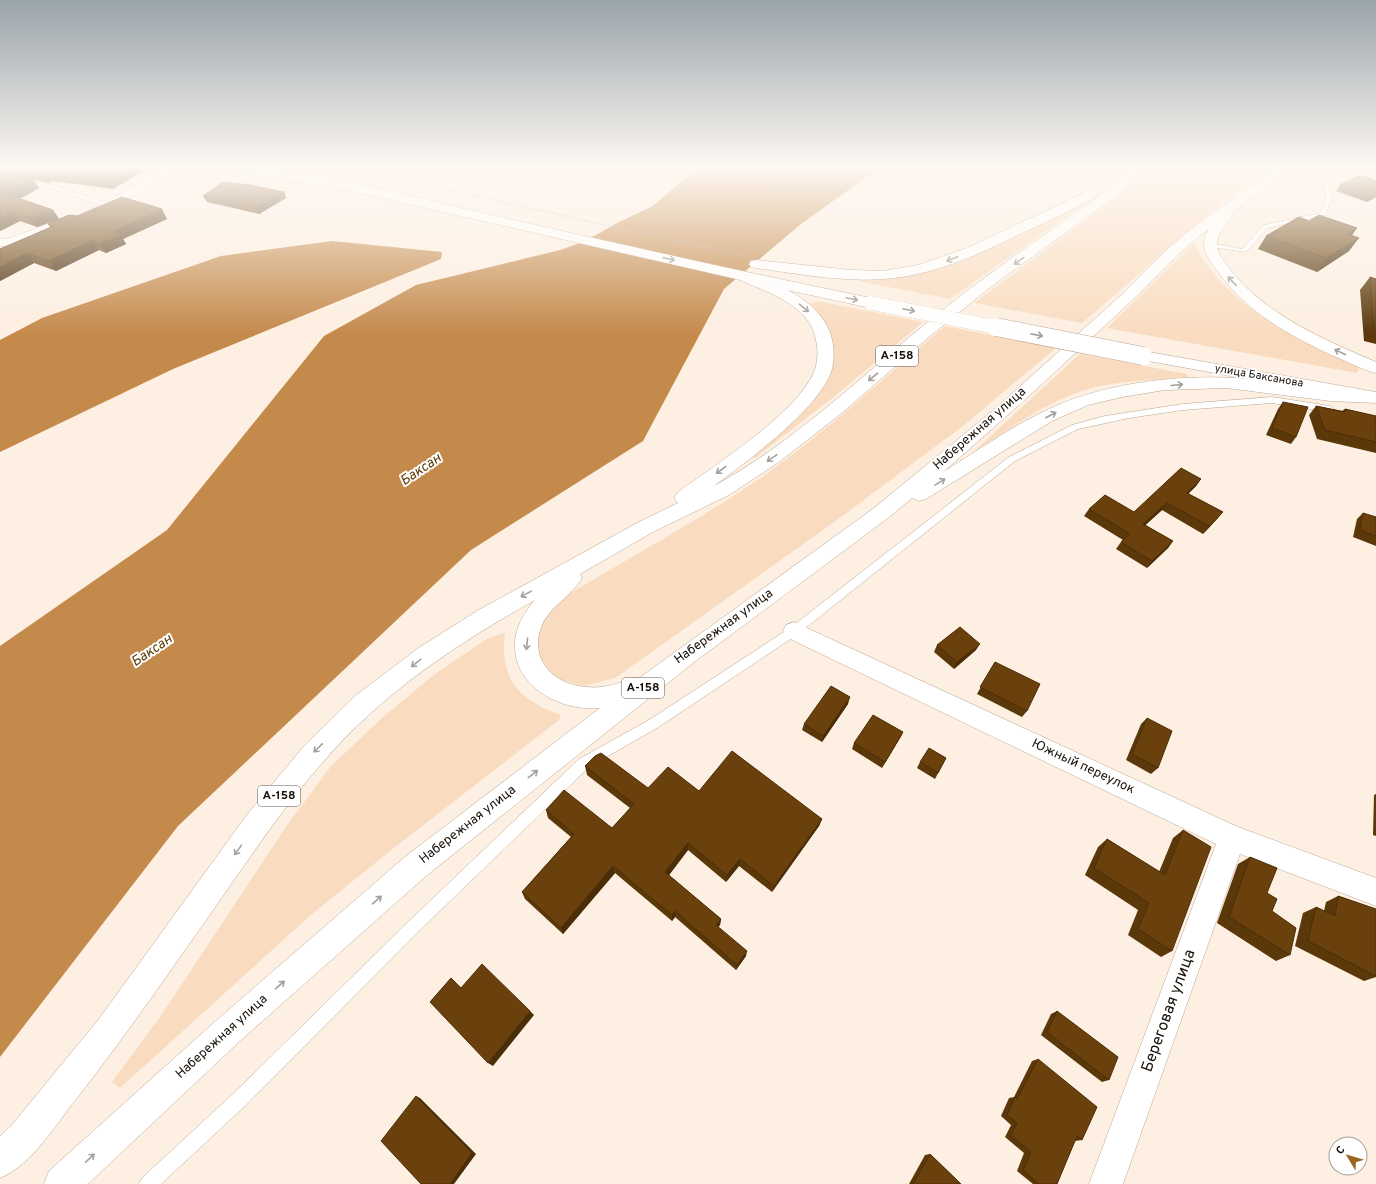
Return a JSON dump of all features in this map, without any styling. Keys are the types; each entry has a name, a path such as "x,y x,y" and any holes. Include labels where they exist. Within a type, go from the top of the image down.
{"main road":[{"path":"512,223 577,238 747,265 854,275 888,275 930,267 954,259 1031,223"},
{"name":"А-158","path":"0,1160 23,1138 110,1030 256,825 314,753 364,704 425,656 485,617 646,527 722,490 772,458 837,408 972,295 1071,223"},
{"name":"Набережная улица","path":"62,1184 229,1030 416,866 648,684 881,513 1002,412 1124,300 1170,254 1208,223"},
{"path":"1221,223 1211,236 1210,245 1215,258 1223,271 1246,295 1264,309 1308,336 1376,368"},
{"path":"747,265 874,298 1143,350"},
{"path":"646,527 749,449 776,426 801,402 823,371 826,355 824,339 819,325 812,315 747,265"},
{"name":"улица Баксанова","path":"1143,350 1376,384"},
{"name":"улица Баксанова","path":"1143,350 1376,397"},
{"path":"881,513 935,485 1051,415 1087,399 1114,393 1157,387 1224,383 1264,386 1325,395 1376,397"},
{"path":"602,551 552,595 537,613 528,633 526,652 532,670 546,684 564,693 587,698 611,696 648,684"}],"street":[{"path":"0,242 8,243 62,223"},
{"name":"Южный переулок","path":"794,631 1232,838 1376,892"},
{"name":"Береговая улица","path":"1106,1184 1232,838"}],"lane":[{"path":"1210,245 1244,251 1266,226 1279,223"},
{"path":"148,1184 240,1099 414,926 584,763 653,724 794,631 1012,459 1075,427 1130,414 1249,400 1272,400 1339,411"}],"path":[{"path":"599,223 747,265"}],"shaded area":[{"path":"1041,223 1057,223 950,299 858,281 857,278 896,278 932,271 955,264"},
{"path":"1082,223 1198,223 1082,323 974,303"},
{"path":"1194,243 1208,266 1225,286 1244,304 1288,332 1360,367 1357,373 1107,328"},
{"path":"817,301 923,322 835,396 755,458 752,456 834,351 828,331 818,316 808,305"},
{"path":"945,326 1056,348 963,426 833,523 615,678 583,686 555,678 539,657 536,634 547,612 565,596 738,493 786,460 855,404"},
{"path":"1080,354 1187,374 1188,378 1138,381 1088,389 1057,401 1027,417 971,454"},
{"path":"505,632 505,662 509,675 515,685 533,702 561,715 559,720 390,851 312,914 120,1088 112,1082 160,1017 290,821 332,765 382,718 435,674 485,640"}],"water":[{"name":"Баксан","path":"617,223 802,223 724,289 643,441 471,550 178,826 0,1057 0,646 167,530 324,336 416,285 560,250 583,242"},
{"path":"332,241 442,252 441,259 173,369 0,452 0,340 42,318 221,256"}],"building":[{"path":"132,223 113,232 121,235 100,244 93,240 49,261 27,253 0,267 0,249 54,226 48,224"},
{"path":"1288,223 1343,223 1357,228 1348,234 1359,238 1326,258 1266,236"},
{"path":"1370,277 1376,279 1376,328 1374,328"},
{"path":"1283,402 1308,407 1296,437 1272,428"},
{"path":"1316,406 1345,412 1345,409 1376,416 1376,442 1325,430"},
{"path":"1181,468 1201,479 1187,493 1223,512 1209,526 1167,503 1143,524 1173,541 1152,561 1121,542 1130,534 1089,509 1105,495 1134,512"},
{"path":"1363,513 1376,517 1376,536 1360,530"},
{"path":"960,627 980,644 957,662 937,645"},
{"path":"995,662 1040,684 1027,711 980,687"},
{"path":"831,686 850,697 823,736 804,724"},
{"path":"873,715 903,732 885,762 854,743"},
{"path":"1147,718 1172,731 1158,768 1132,754"},
{"path":"929,748 946,758 938,773 920,762"},
{"path":"732,751 822,819 774,886 740,859 727,875 688,843 665,872 721,919 716,925 747,951 737,965 675,911 672,915 613,866 561,928 522,892 574,834 546,810 564,790 612,828 634,804 585,766 595,756 601,753 648,788 668,767 699,791"},
{"path":"1183,830 1211,847 1172,951 1138,929 1149,903 1094,868 1107,839 1165,875"},
{"path":"1250,857 1277,868 1267,893 1277,899 1272,911 1296,928 1290,955 1229,917"},
{"path":"1338,896 1376,909 1376,976 1308,941 1316,907 1335,916"},
{"path":"482,964 530,1011 488,1063 430,1002 451,978 461,988"},
{"path":"1057,1011 1118,1057 1109,1080 1047,1032"},
{"path":"1038,1059 1097,1107 1082,1140 1077,1136 1057,1184 1039,1184 1023,1170 1031,1152 1011,1136 1017,1123 1007,1115 1015,1097 1017,1099"},
{"path":"416,1096 472,1153 450,1184 421,1184 381,1141"},
{"path":"930,1154 961,1184 913,1184"}]}
